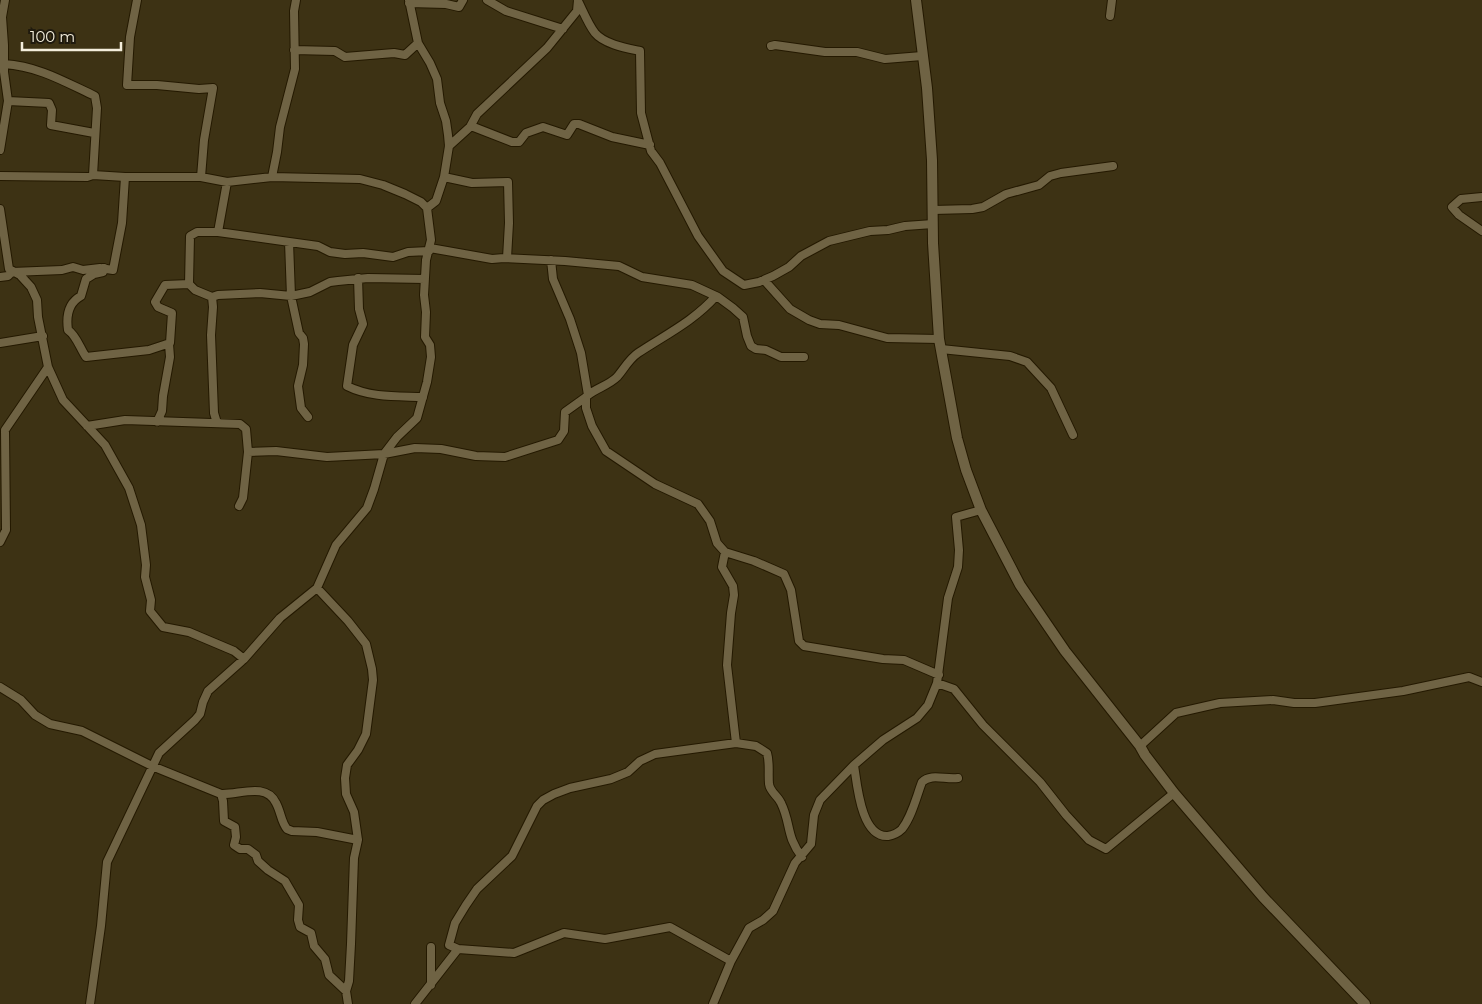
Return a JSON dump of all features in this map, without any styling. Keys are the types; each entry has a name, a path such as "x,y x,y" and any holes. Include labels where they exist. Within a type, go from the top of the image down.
{"street":[{"path":"0,150 8,101 2,17 6,0"},
{"path":"137,0 130,36 127,84 200,89 212,88 204,140 201,177"},
{"path":"272,177 280,127 295,69 294,11 296,0"},
{"path":"427,208 436,201 444,177 449,146 437,79 430,62 418,43 409,2 446,4 459,7 463,0"},
{"path":"487,0 506,11 563,29"},
{"path":"449,146 471,126 477,114 547,48 577,11 578,0"},
{"path":"578,0 595,33 601,38 623,47 640,51 641,112 651,151 660,163 698,236 723,271 744,285 764,280 789,267 801,256 829,241 870,231 933,224"},
{"path":"916,0 927,88 940,344 957,438 981,510 1020,585 1065,651 1140,746 1174,793 1263,897 1365,1004"},
{"path":"1110,16 1112,0"},
{"path":"294,50 334,50 345,57 394,53 405,55 418,43"},
{"path":"771,46 775,44 825,52 857,52 885,59 922,56"},
{"path":"4,64 21,65 55,76 95,96 93,175"},
{"path":"8,101 49,103 52,110 51,125 94,133"},
{"path":"471,126 512,142 519,142 526,134 543,127 567,135 574,124 579,124 612,137 650,145"},
{"path":"932,210 983,207 1006,194 1039,185 1050,176 1113,166"},
{"path":"0,176 201,177 227,182 272,177 360,179 405,194 421,202 427,208 429,250 426,260 425,279 425,337 430,345 431,357 417,418 397,437 384,454 367,508 336,545 317,588 280,618 244,659 208,691 200,714 159,753 107,862 102,926 90,1004"},
{"path":"0,277 8,276 12,272 62,270 73,267 83,270 104,268 113,270 122,223 125,177"},
{"path":"444,177 472,183 508,182 509,223 507,258"},
{"path":"218,232 227,182"},
{"path":"1482,197 1461,199 1452,207 1459,215 1482,231"},
{"path":"0,209 9,269 20,275 31,287 37,300 38,317 48,367 63,400 105,445 129,488 140,525 146,577 151,600 150,611 163,627 189,632 234,651 244,659"},
{"path":"189,284 190,236 197,232 218,232 318,246 330,252 345,254 363,253 393,257 408,252 429,250 492,259 551,260 619,266 642,277 692,284 716,296 743,318 751,346 781,357 804,357"},
{"path":"289,242 291,296 299,333 304,338 303,365 298,386 301,408 308,417"},
{"path":"551,260 553,279 570,319 581,353 587,396 586,408 592,426 606,451 655,484 698,504 710,522 717,543 725,552 754,561 784,574 791,590 799,641 804,646 883,659 904,660 954,688 983,725 1040,782 1089,840 1106,849 1174,793"},
{"path":"104,268 103,272 94,274 86,279 81,296 74,300 68,315 68,330 73,334 86,357 149,350 169,344"},
{"path":"212,298 218,295 260,293 291,296 310,292 330,282 358,278 425,279"},
{"path":"358,278 358,294 363,324 353,344 347,386 374,394 423,397"},
{"path":"764,280 790,309 820,324 839,325 887,338 940,344 1010,356 1027,362 1051,388 1073,435"},
{"path":"157,422 162,411 170,356 169,344 172,313 158,307 155,302 156,298 165,285 189,284 195,290 212,298"},
{"path":"248,452 276,451 327,457 384,454 414,448 441,449 476,456 505,457 558,440 564,430 565,412 597,389 608,385 636,354 686,324 716,296"},
{"path":"212,298 211,345 214,413 217,423"},
{"path":"0,343 43,336"},
{"path":"0,542 6,530 2,430 48,367"},
{"path":"87,426 124,420 240,424 246,429 248,452 243,498 239,506"},
{"path":"714,1004 731,961 749,928 763,920 772,911 796,863 811,844 814,815 820,800 854,765 883,740 917,718 928,705 938,679 948,598 958,567 959,550 956,517 981,510"},
{"path":"725,552 722,567 733,586 734,595 727,665 736,743"},
{"path":"317,588 344,616 366,644 373,680 366,734 358,750 347,765 345,778 346,794 354,812 358,840 354,858 349,981 346,991 348,1004"},
{"path":"1140,746 1176,713 1220,703 1274,700 1294,703 1315,703 1403,691 1469,677 1482,682"},
{"path":"0,687 21,700 35,715 50,724 82,731 152,766 221,794 254,790 263,792 271,796 275,801 287,829 317,832 358,840"},
{"path":"731,961 670,927 605,939 564,932 514,953 458,949 449,945 455,922 477,889 512,856 530,817 543,800 570,788 611,779 628,772 640,760 655,754 736,743 756,746 767,753 769,760 769,785 773,794 780,801 786,816 788,832 802,857"},
{"path":"854,765 861,808 877,834 884,836 892,836 901,830 908,818 922,782 926,778 933,777 949,780 958,778"},
{"path":"221,794 224,821 235,827 236,837 234,845 240,849 248,848 256,855 258,862 285,881 299,905 298,920 300,927 311,933 314,946 325,959 329,975 346,991"},
{"path":"431,947 431,985"},
{"path":"416,1004 458,949"}]}
